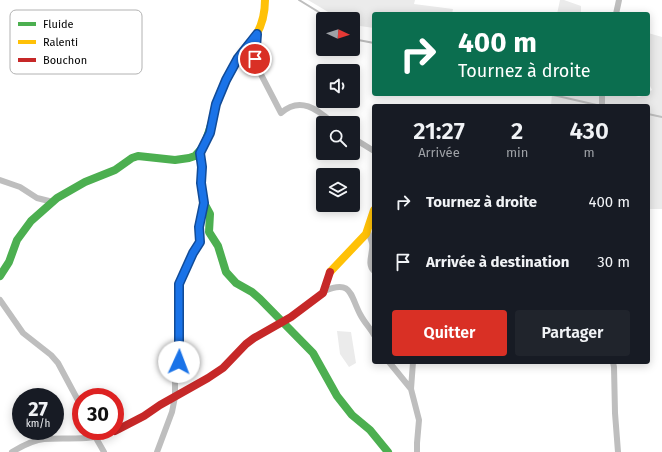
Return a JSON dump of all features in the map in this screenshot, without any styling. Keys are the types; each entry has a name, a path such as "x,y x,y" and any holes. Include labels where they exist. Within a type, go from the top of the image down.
{"street":[{"path":"265,0 264,11 257,34 255,64 281,113 286,108 297,105 307,105 324,116"},
{"path":"616,12 619,0"},
{"path":"257,34 238,58 226,80 216,104 210,133 200,153 202,167 201,183 204,203 210,214 209,232 218,246 226,272 236,283 252,292 260,299 313,353 332,389 344,405 352,415 370,430 388,452"},
{"path":"360,142 372,150"},
{"path":"0,276 9,262 17,240 31,221 60,196 85,182 115,170 132,158 138,156 174,159 189,158 200,153"},
{"path":"0,180 20,187 37,198 53,202"},
{"path":"157,452 172,412 175,397 175,383 180,346 179,284 193,253 200,242 199,227 204,203"},
{"path":"324,291 330,272 344,254 361,239 368,230 372,217"},
{"path":"368,230 372,244 370,264 372,269"},
{"path":"124,426 144,416 223,368 246,344 264,331 283,321 309,304 324,291 331,288 344,287 351,292 359,313 372,331"},
{"path":"0,300 23,333 51,354 58,363 72,389"},
{"path":"391,364 411,389"},
{"path":"413,364 411,389 419,420 417,452"},
{"path":"613,364 618,452"},
{"path":"12,452 29,443 43,439 72,440"},
{"path":"97,440 104,452"}],"shaded area":[{"path":"308,0 415,0 414,4 453,9 452,12 372,12 372,28 360,26 360,12 328,12"},
{"path":"560,0 581,6 581,12 557,12"},
{"path":"650,34 662,37 662,209 650,209 650,104 551,104 552,96 639,97 650,96 650,91 652,90 650,86"},
{"path":"337,331 351,332 356,363 349,367 340,354"}],"waterway":[{"path":"299,0 319,12"},
{"path":"360,40 372,43"},
{"path":"558,96 592,104"},
{"path":"650,114 662,117"}],"traffic: fast":[{"path":"0,276 9,262 17,240 31,221 57,198 85,182 115,170 132,158 138,156 175,160 195,156 204,146 211,125"},
{"path":"204,203 210,214 209,232 218,246 226,272 236,283 252,292 260,299 313,353 337,396 352,415 370,430 388,452"}],"traffic: slow":[{"path":"211,125 215,108 224,83 239,57 256,35 260,27 264,14 265,0"},
{"path":"330,272 366,234 372,216"}],"traffic: jam":[{"path":"124,426 144,416 223,368 246,344 291,317 323,293 330,272"}],"route":[{"path":"179,362 179,284 193,253 200,242 199,227 204,203 201,183 202,167 200,153 210,133 216,104 226,80 238,58 257,34 255,59"}]}
